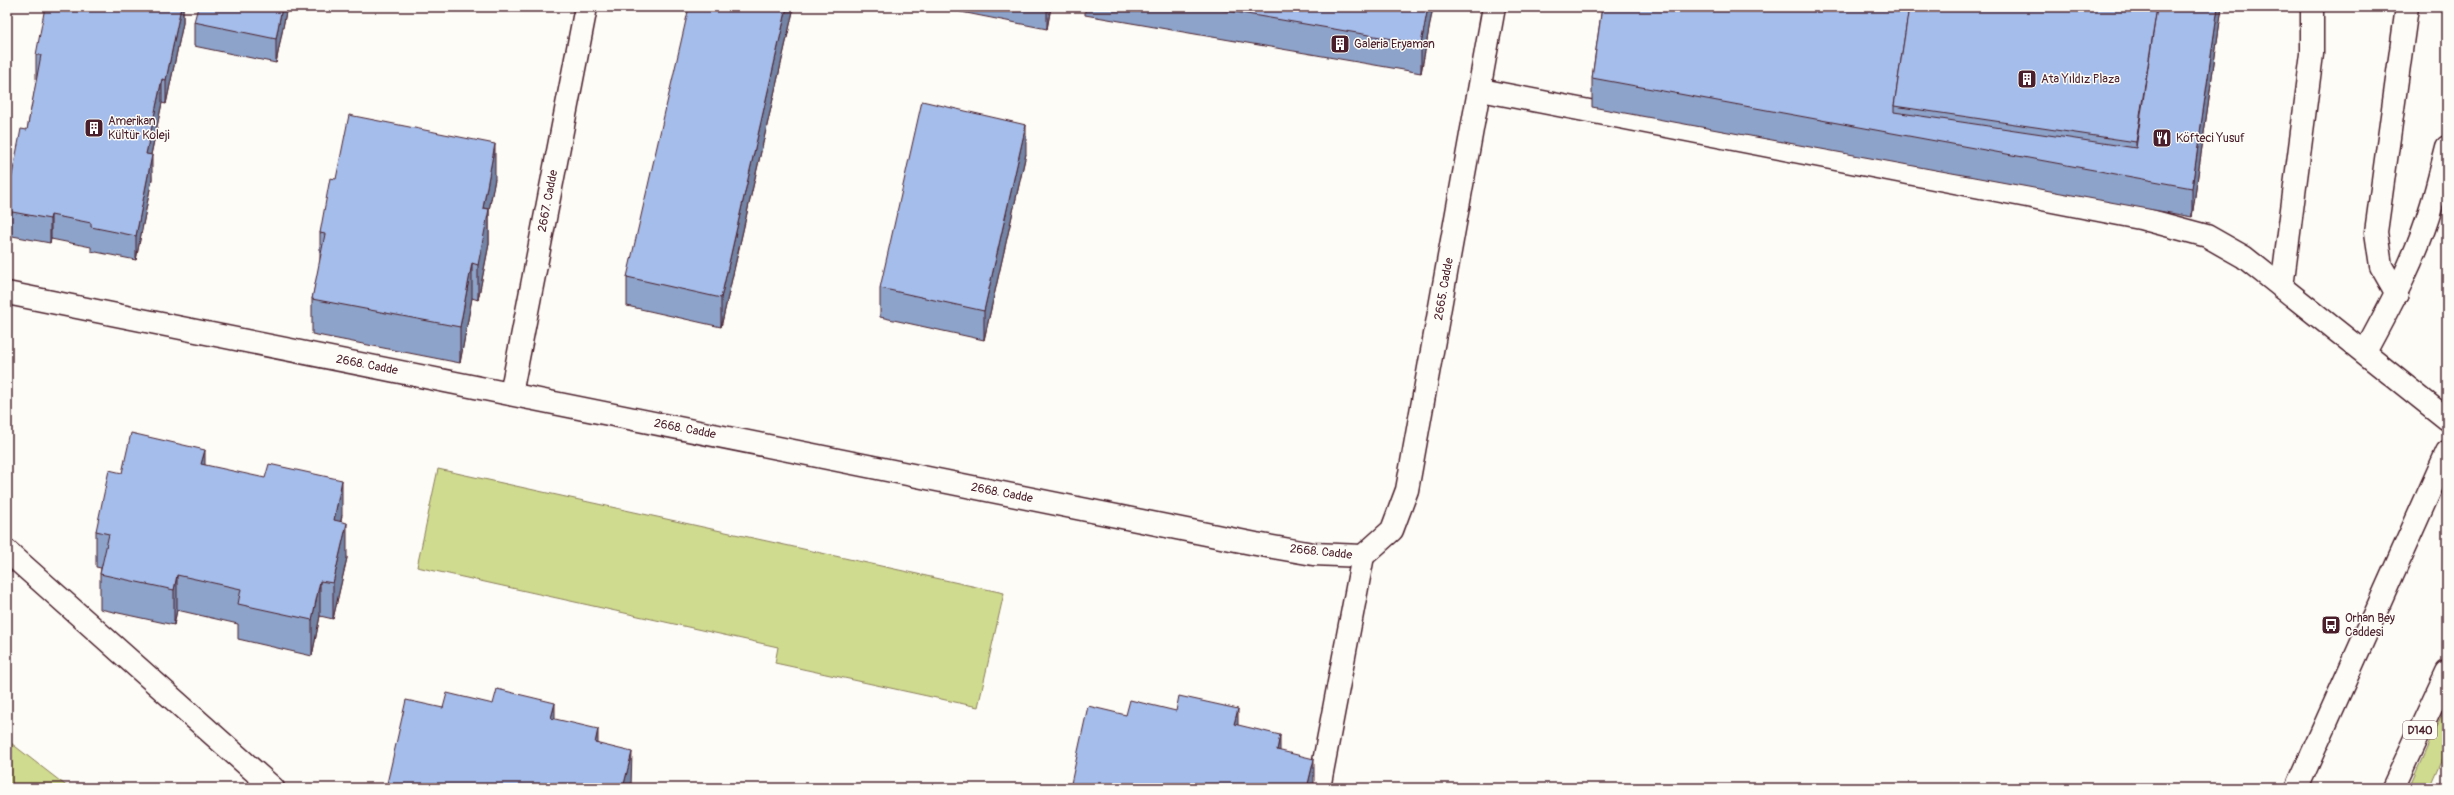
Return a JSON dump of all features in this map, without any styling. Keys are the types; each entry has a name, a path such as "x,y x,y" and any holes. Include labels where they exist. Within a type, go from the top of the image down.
{"main road":[{"name":"2667. Cadde","path":"511,394 586,7"},
{"name":"2665. Cadde","path":"1364,556 1392,530 1407,490 1481,90 1494,7"},
{"path":"2282,287 2312,54 2312,7"},
{"path":"2397,294 2381,266 2376,232 2407,7"},
{"path":"1481,90 2140,218 2207,236 2244,256 2366,352 2447,419"},
{"path":"2366,352 2397,294 2432,205 2447,148"},
{"name":"2668. Cadde","path":"7,293 1256,544 1313,554 1364,556"},
{"path":"2297,788 2447,452"},
{"path":"7,551 273,788"},
{"path":"1319,788 1364,556"},
{"name":"D140","path":"2393,788 2447,672"}],"green space":[{"path":"438,469 1004,593 978,707 775,663 778,647 417,567"},
{"path":"2447,703 2447,749 2430,788 2409,788"},
{"path":"7,740 69,788 7,788"}],"building":[{"name":"Amerikan Kültür Koleji","path":"45,7 181,7 166,80 162,79 146,154 152,155 136,236 91,227 91,223 51,215 50,219 7,211 7,201 21,129 27,130 41,55 36,55"},
{"path":"198,7 282,7 276,39 194,22"},
{"path":"689,7 787,7 721,298 627,277"},
{"path":"1206,7 1428,7 1421,44"},
{"path":"1602,7 1909,7 1894,112 2136,148 2157,7 2218,7 2192,188 1592,78"},
{"name":"Ata Yıldız Plaza","path":"1909,7 2157,7 2136,142 1894,106"},
{"path":"922,101 1026,125 984,311 880,288"},
{"path":"349,115 495,144 483,208 489,209 478,265 472,263 460,327 312,299 325,234 320,233 330,178 336,179"},
{"path":"131,433 205,450 201,464 265,478 269,464 342,480 334,520 347,523 333,583 320,581 312,620 238,604 241,589 177,575 174,590 100,574 109,534 96,531 109,470 122,473"},
{"path":"497,689 555,703 551,718 598,729 595,743 632,752 623,788 386,788 406,700 443,708 447,693 493,704"},
{"path":"1179,696 1238,709 1234,724 1280,735 1277,750 1314,759 1307,788 1070,788 1088,706 1126,715 1130,700 1176,711"}],"place":[{"name":"Galeria Eryaman","path":"1340,44"},
{"name":"Ata Yıldız Plaza","path":"2027,79"},
{"name":"Amerikan Kültür Koleji","path":"94,128"},
{"name":"Köfteci Yusuf","path":"2162,138"},
{"name":"Orhan Bey Caddesi","path":"2331,625"}]}
